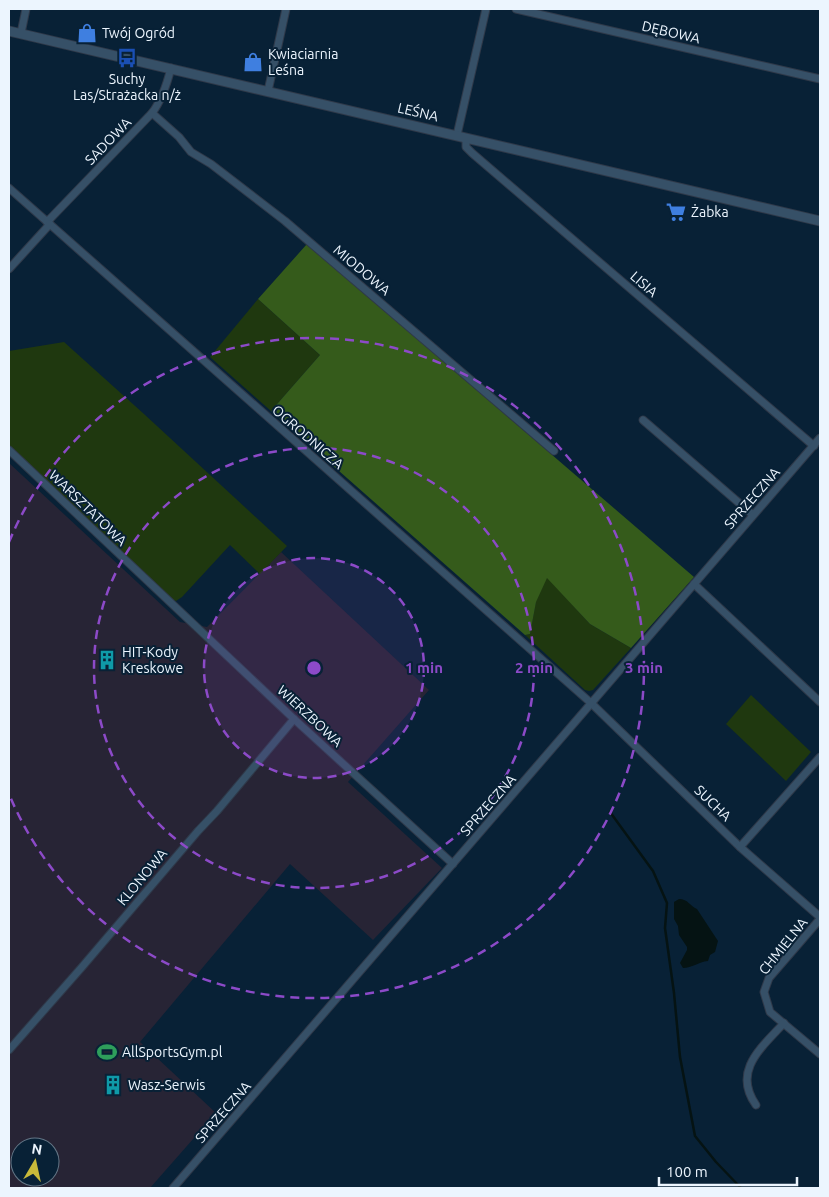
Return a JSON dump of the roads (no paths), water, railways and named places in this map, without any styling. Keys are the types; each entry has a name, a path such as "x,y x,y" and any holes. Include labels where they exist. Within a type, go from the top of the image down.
{"street":[{"path":"21,33 26,9"},
{"path":"268,91 286,9"},
{"path":"462,136 486,9"},
{"name":"DĘBOWA","path":"516,9 820,79"},
{"name":"LEŚNA","path":"9,30 820,220"},
{"name":"SADOWA","path":"9,269 48,223 152,113 158,105 171,68"},
{"name":"MIODOWA","path":"152,113 179,137 191,152 211,164 285,221 554,451"},
{"name":"LISIA","path":"462,136 466,147 472,153 814,446"},
{"name":"OGRODNICZA","path":"9,188 591,704"},
{"path":"643,420 753,515"},
{"name":"SPRZECZNA","path":"173,1188 820,438"},
{"name":"WARSZTATOWA","path":"9,450 150,585"},
{"path":"694,584 820,702"},
{"name":"WIERZBOWA","path":"150,585 453,864"},
{"name":"SUCHA","path":"591,704 740,847 820,918"},
{"name":"KLONOWA","path":"9,1050 217,811 294,719"},
{"path":"740,847 820,757"},
{"name":"CHMIELNA","path":"820,918 769,978 764,992 770,1012 820,1054"},
{"path":"756,1105 750,1095 746,1076 754,1056 784,1023"}],"waterway":[{"path":"610,812 653,871 667,903 665,928 680,1057 695,1136 741,1188"}],"place":[{"name":"Twój Ogród","path":"87,33"},
{"name":"Suchy Las/Strażacka n/ż","path":"127,58"},
{"name":"Kwiaciarnia Leśna","path":"253,62"},
{"name":"Żabka","path":"676,212"},
{"name":"HIT-Kody Kreskowe","path":"107,660"},
{"name":"AllSportsGym.pl","path":"107,1052"},
{"name":"Wasz-Serwis","path":"113,1085"}]}
